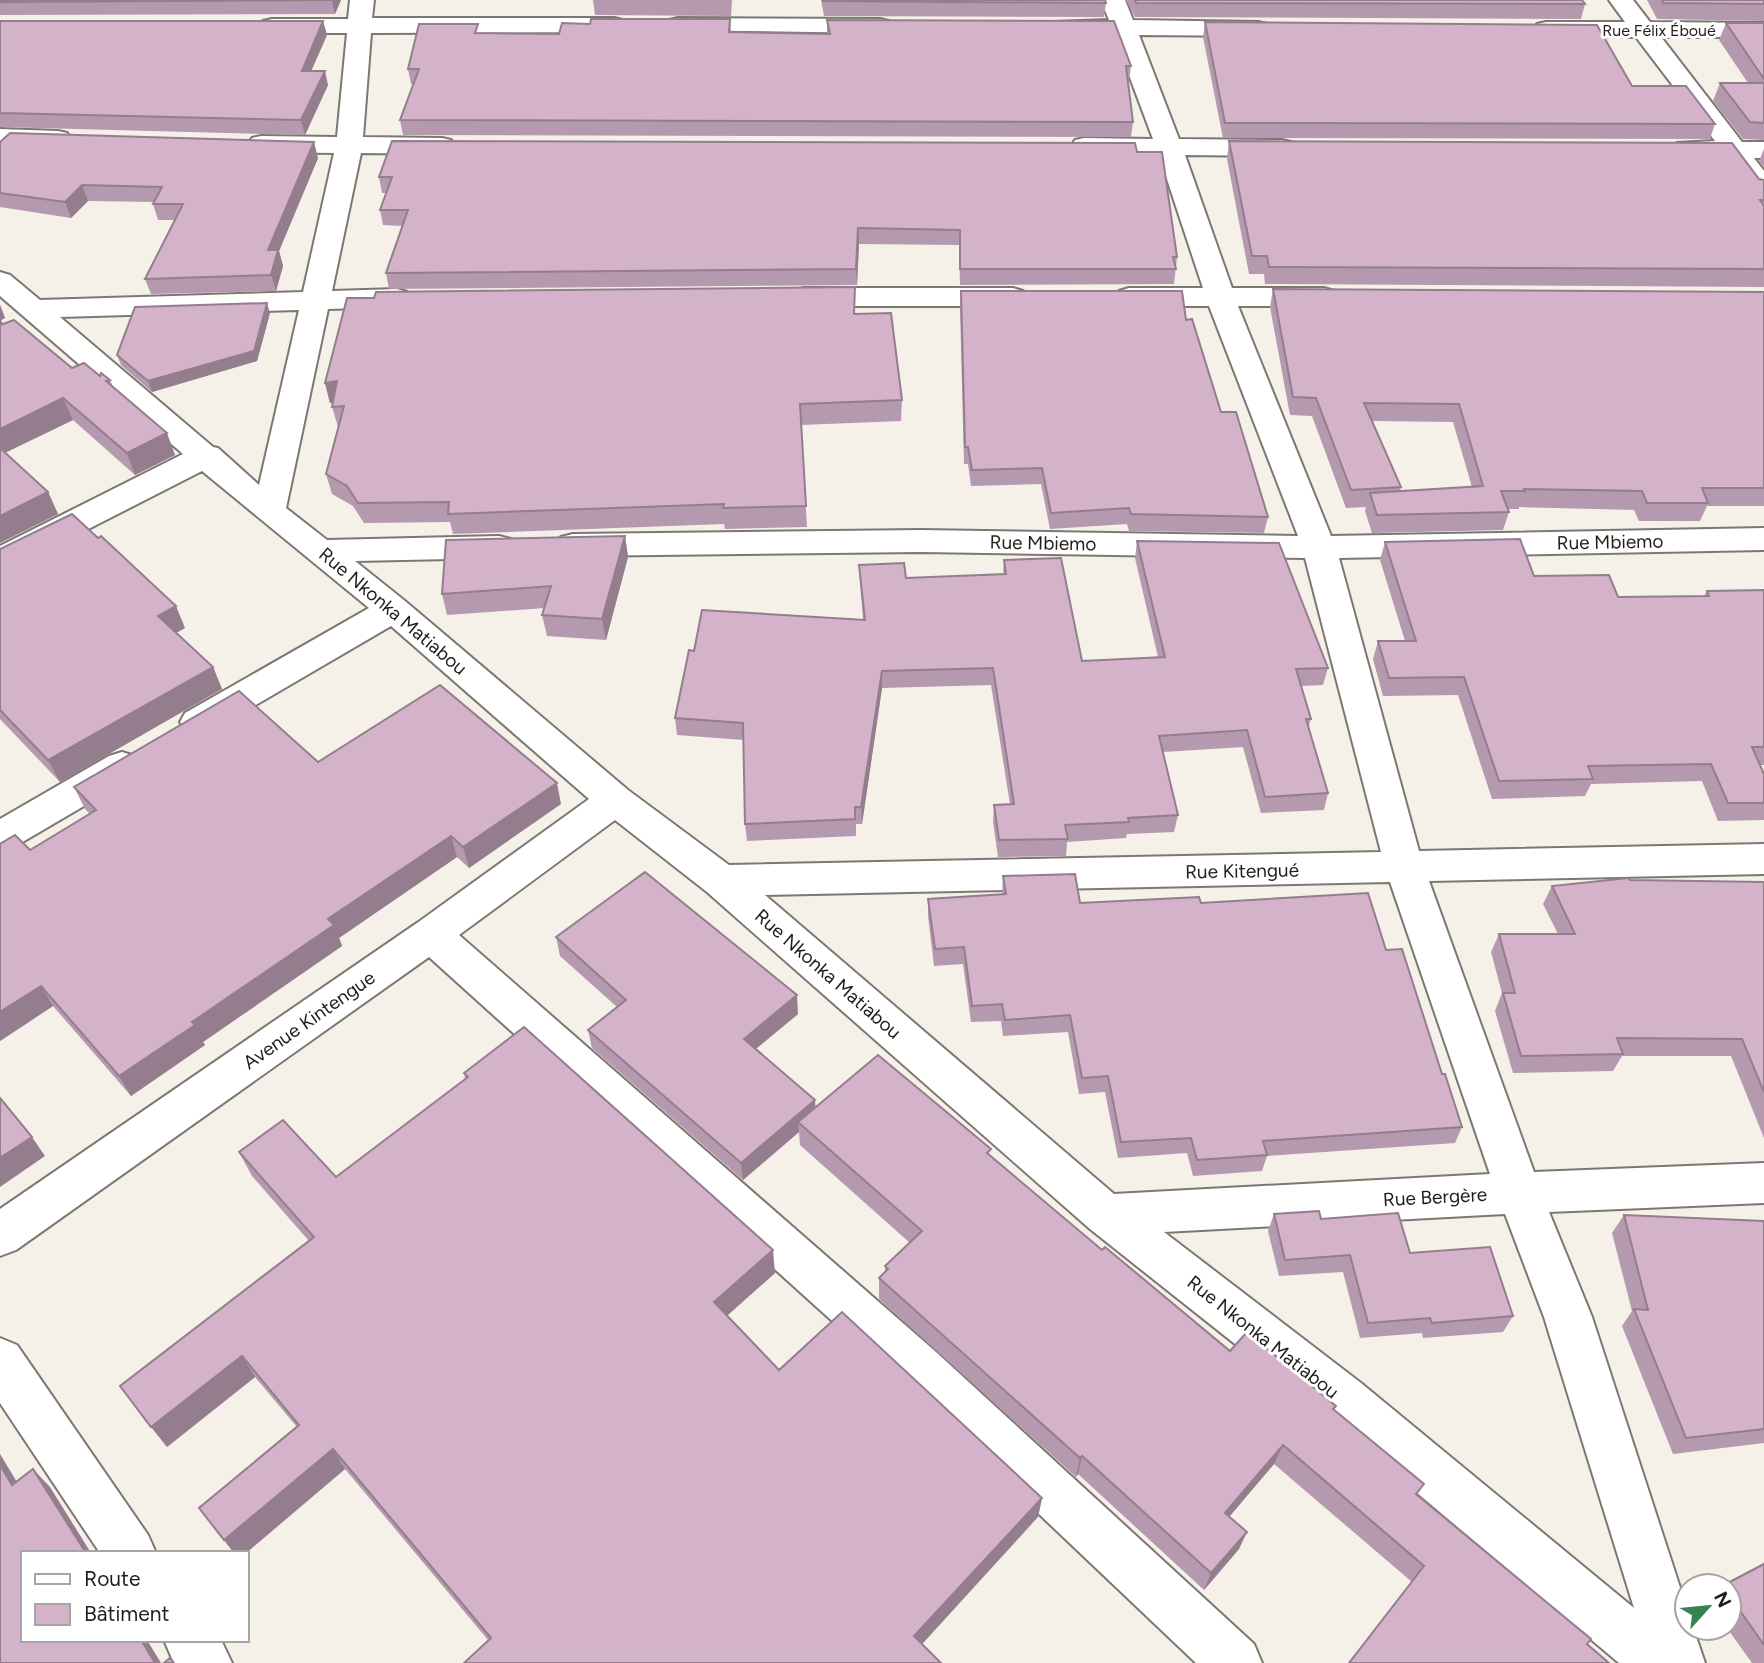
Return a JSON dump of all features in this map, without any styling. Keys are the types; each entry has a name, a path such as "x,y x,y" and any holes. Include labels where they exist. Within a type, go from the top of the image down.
{"street":[{"path":"1621,0 1764,189"},
{"path":"247,26 360,13 633,25"},
{"path":"269,510 349,146 360,13"},
{"path":"1118,14 1169,146 1220,296 1319,547 1404,867 1519,1193 1568,1317 1678,1663"},
{"path":"1039,27 1118,14 1282,29"},
{"path":"661,25 899,26"},
{"name":"Rue Félix Éboué","path":"1523,29 1764,30"},
{"path":"0,137 81,140"},
{"path":"242,144 463,146"},
{"path":"1060,146 1307,148"},
{"path":"1667,149 1764,150"},
{"name":"Rue Nkonka Matiabou","path":"0,281 30,321 206,455 269,510 323,551 615,800 721,881 1106,1215 1344,1400 1660,1663"},
{"path":"780,297 1041,297"},
{"path":"1096,297 1357,297"},
{"path":"30,321 314,299 420,298"},
{"path":"0,560 206,455"},
{"name":"Rue Mbiemo","path":"323,551 921,541 1319,547 1764,539"},
{"path":"0,837 393,609"},
{"name":"Avenue Kintengue","path":"0,1235 431,934 615,800"},
{"name":"Rue Kitengué","path":"721,881 1764,859"},
{"path":"431,934 919,1368 1235,1663"},
{"name":"Rue Bergère","path":"1106,1215 1764,1183"},
{"path":"0,1362 129,1551"},
{"path":"191,1642 205,1663"}],"building":[{"path":"0,0 332,0 0,2"},
{"path":"1105,0 1106,3 823,1"},
{"path":"1135,0 1582,0 1585,4 1136,3"},
{"path":"1662,0 1764,0 1764,4 1663,3"},
{"path":"591,19 730,19 729,32 830,34 827,20 1114,21 1131,66 1126,66 1133,122 400,120 419,69 408,69 419,24 478,24 475,33 559,34 562,23 590,24"},
{"path":"0,21 323,21 302,71 325,71 301,120 0,113"},
{"path":"1205,22 1597,25 1632,86 1686,86 1715,124 1225,123"},
{"path":"1726,23 1764,23 1764,79"},
{"path":"1720,83 1764,83 1764,123 1750,122"},
{"path":"10,133 314,142 268,250 278,250 271,275 145,279 183,204 153,204 162,187 82,185 65,202 0,193 0,142"},
{"path":"392,141 1135,143 1137,152 1162,152 1177,257 1173,257 1176,269 960,269 960,230 858,228 856,269 386,273 408,210 380,210 392,177 379,177"},
{"path":"1229,141 1732,143 1759,179 1764,180 1764,200 1760,200 1764,206 1764,269 1269,267 1267,256 1252,256"},
{"path":"855,287 854,314 891,313 902,400 800,404 806,506 723,508 724,504 448,514 449,502 358,503 347,486 326,474 344,406 332,407 337,381 325,383 347,298 374,298 376,292"},
{"path":"1273,289 1764,292 1764,488 1702,488 1708,503 1647,503 1642,491 1524,489 1525,491 1501,491 1509,512 1377,515 1370,493 1483,486 1459,404 1364,403 1401,487 1351,490 1316,398 1293,397"},
{"path":"961,291 1182,291 1186,320 1192,319 1221,412 1236,412 1268,517 1131,514 1129,508 1051,513 1042,468 972,470 968,447 965,447"},
{"path":"267,303 254,351 148,381 117,355 135,307"},
{"path":"14,320 72,368 84,363 100,376 101,373 110,380 106,381 167,433 127,453 63,398 0,429 0,325"},
{"path":"0,448 48,492 0,516"},
{"path":"72,514 98,538 101,536 176,606 158,616 213,667 48,760 0,710 0,549"},
{"path":"625,536 602,619 542,615 551,586 442,594 446,540"},
{"path":"1520,539 1534,576 1609,575 1618,597 1709,596 1707,591 1764,590 1764,747 1752,747 1764,774 1764,803 1728,803 1711,764 1588,766 1593,779 1499,781 1464,677 1389,678 1378,641 1416,641 1385,542"},
{"path":"1137,541 1279,543 1328,668 1296,669 1311,719 1306,719 1328,793 1265,797 1247,730 1159,736 1178,815 1128,818 1129,822 1065,825 1068,839 999,840 994,805 1014,804 993,668 882,671 861,807 855,807 855,819 745,824 743,723 675,718 689,650 694,651 702,610 865,620 859,565 904,563 906,578 1006,574 1004,560 1061,558 1082,661 1165,657"},
{"path":"440,685 557,783 463,847 451,836 328,919 334,925 192,1022 195,1025 119,1076 41,986 0,1012 0,844 15,835 30,850 96,810 74,787 239,691 318,762"},
{"path":"645,872 797,995 744,1039 815,1100 741,1163 588,1030 626,1000 556,937"},
{"path":"1075,874 1080,903 1199,897 1201,903 1368,893 1386,950 1402,949 1462,1127 1263,1141 1267,1155 1197,1160 1191,1138 1121,1142 1108,1076 1082,1078 1070,1015 1005,1020 1002,1004 972,1006 964,947 935,949 928,899 1006,894 1003,876"},
{"path":"1628,878 1764,882 1764,1092 1742,1039 1617,1038 1623,1054 1521,1056 1503,993 1515,993 1499,934 1575,934 1552,886"},
{"path":"524,1027 773,1250 714,1302 779,1370 842,1312 1042,1498 914,1636 941,1663 464,1663 491,1638 333,1449 224,1540 199,1508 299,1425 242,1356 151,1427 120,1386 314,1237 239,1152 283,1120 336,1177 468,1077 464,1073"},
{"path":"878,1055 991,1149 987,1153 1102,1250 1105,1247 1230,1351 1247,1332 1336,1406 1333,1409 1424,1484 1416,1494 1591,1639 1587,1644 1609,1663 1349,1663 1424,1566 1283,1445 1225,1513 1247,1532 1211,1573 879,1278 888,1269 885,1266 922,1231 798,1122"},
{"path":"0,1098 32,1137 0,1158"},
{"path":"1319,1211 1321,1219 1398,1213 1410,1253 1490,1247 1513,1316 1432,1323 1430,1318 1368,1323 1350,1255 1285,1260 1274,1214"},
{"path":"1624,1215 1764,1221 1764,1429 1686,1438 1634,1309 1648,1310"},
{"path":"0,1465 12,1485 33,1469 85,1551 21,1551 21,1642 142,1642 155,1663 0,1663"},
{"path":"1764,1564 1764,1645 1743,1615 1743,1575"}]}
